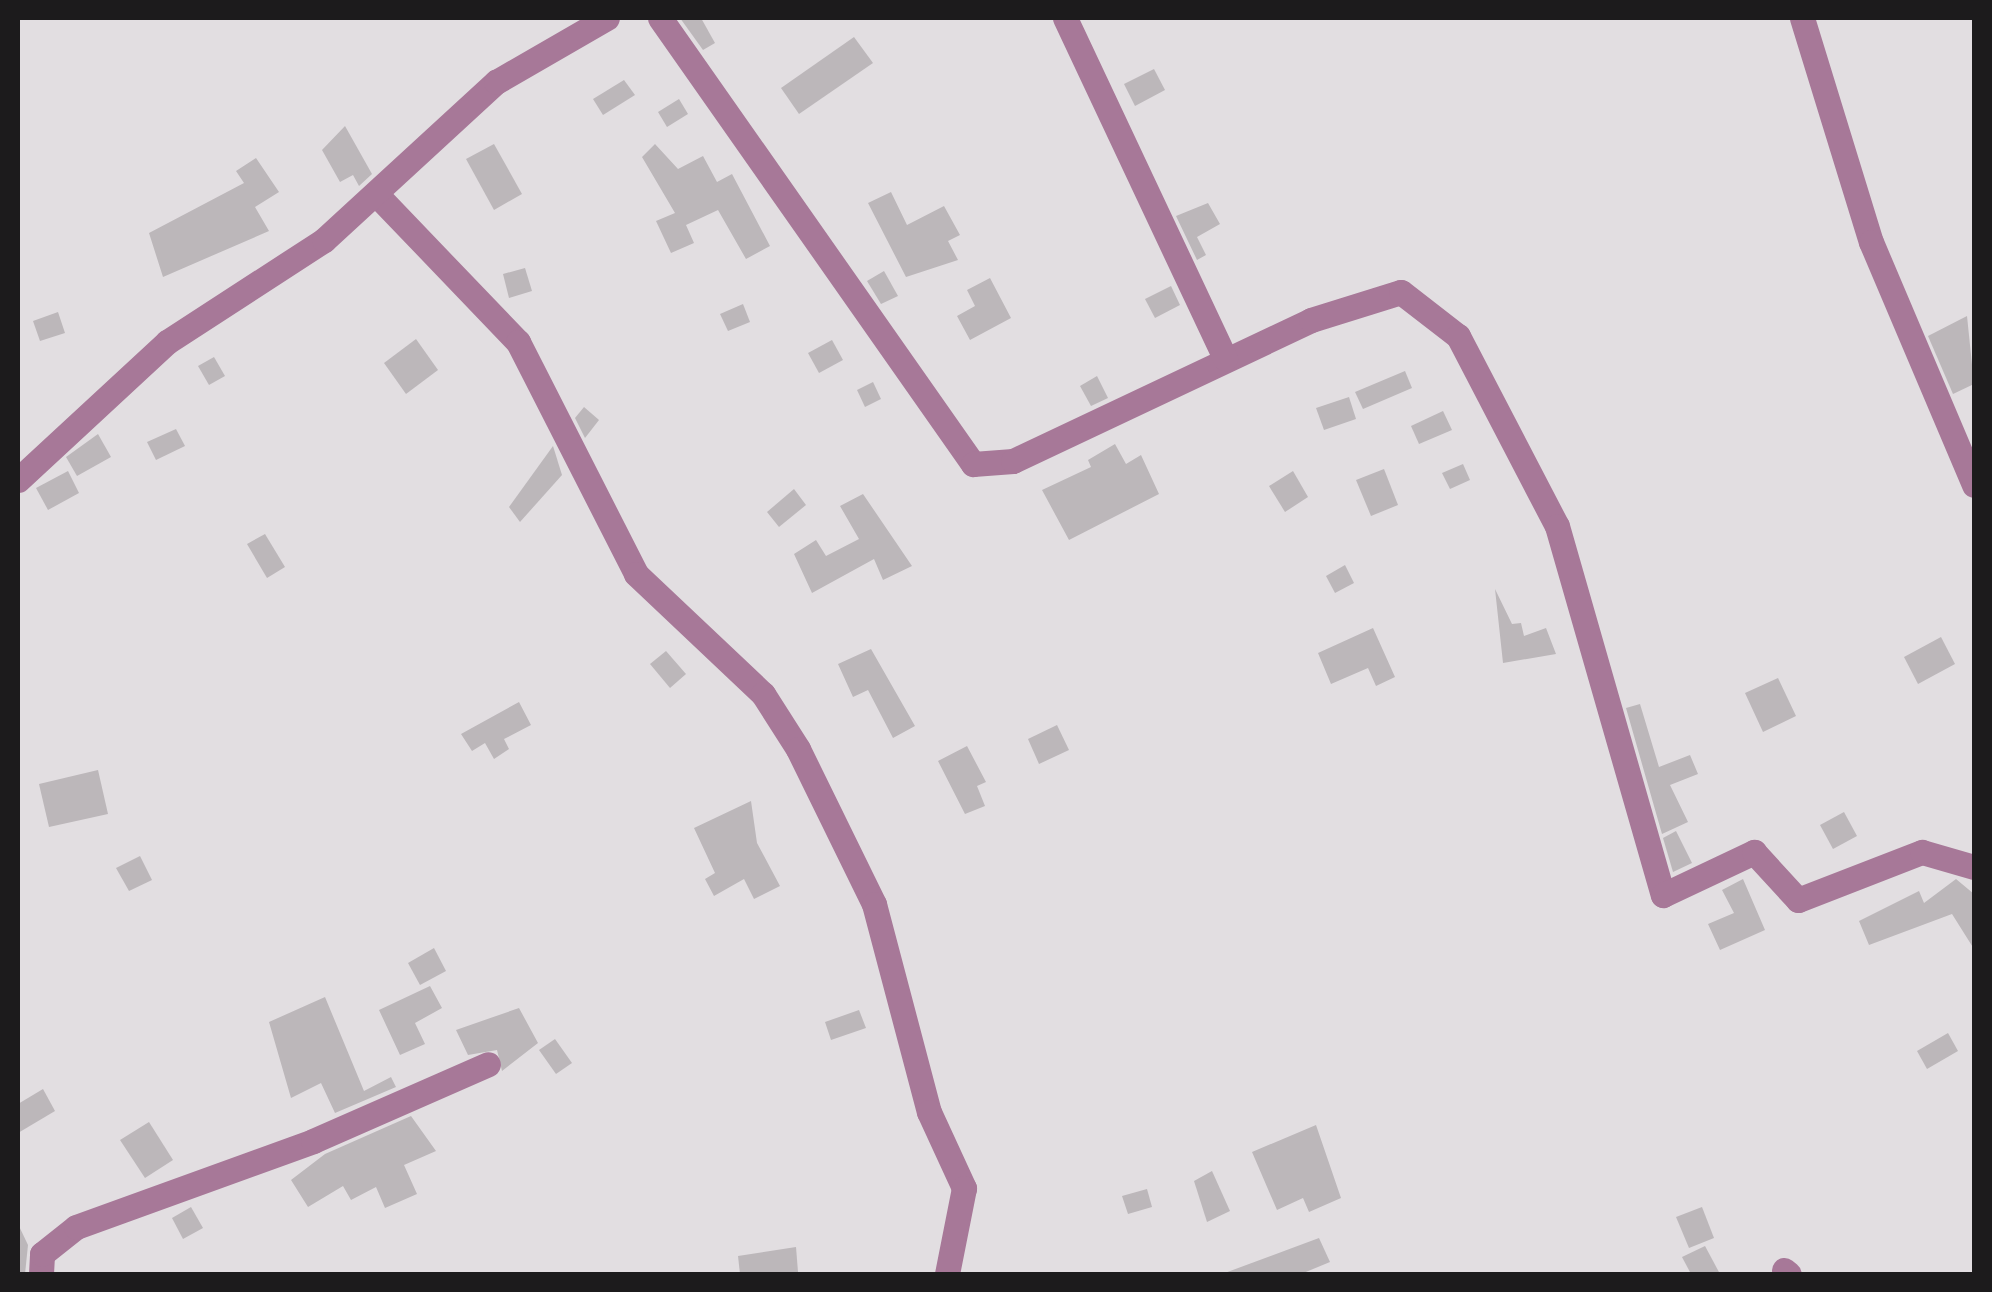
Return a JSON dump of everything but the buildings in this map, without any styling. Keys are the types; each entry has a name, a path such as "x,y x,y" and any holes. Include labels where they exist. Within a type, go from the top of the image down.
{"street":[{"path":"18,480 167,342 377,195 496,82 607,18"},
{"path":"660,18 974,464 1013,461 1226,358 1374,293 1415,300 1458,336 1557,526 1663,895 1754,852 1798,900 1922,852 1974,866"},
{"path":"1066,18 1226,358"},
{"path":"1802,18 1871,242 1974,485"},
{"path":"377,195 518,342 636,574 763,694 798,750 874,904 929,1112 964,1188 947,1274"},
{"path":"41,1274 42,1254 76,1227 313,1142 488,1064"}]}
